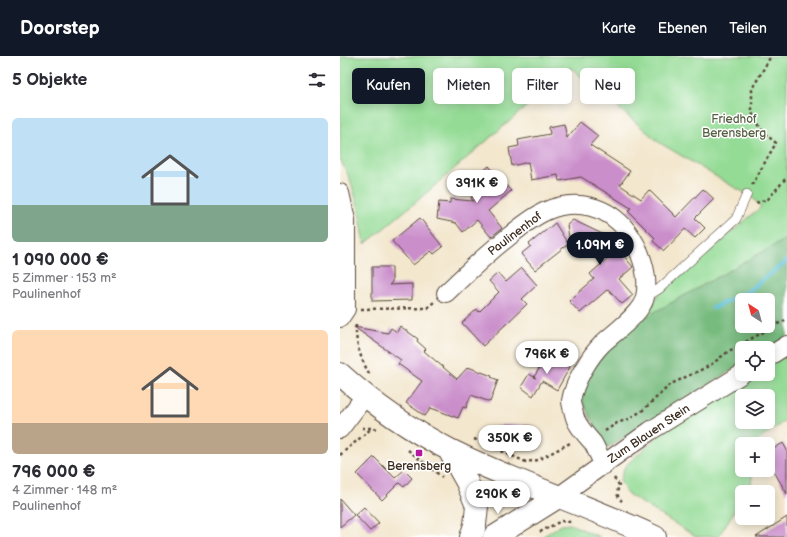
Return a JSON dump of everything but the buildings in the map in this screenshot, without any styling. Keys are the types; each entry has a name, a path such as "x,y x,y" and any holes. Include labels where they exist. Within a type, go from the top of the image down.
{"main road":[{"path":"340,374 369,388 406,425 450,450 487,468 620,521 654,537"},
{"path":"450,450 467,482 477,506 475,525 471,537"},
{"path":"494,537 558,496"}],"street":[{"path":"340,193 346,220 347,312"},
{"name":"Paulinenhof","path":"446,293 484,257 532,219 545,211 558,206 572,204 591,206 607,213 626,229 634,240 640,255 644,271 645,297"},
{"path":"604,465 593,444 577,423 571,403 579,376 601,345 637,312 645,297"},
{"path":"775,353 787,345"},
{"name":"Zum Blauen Stein","path":"558,496 604,465 650,431 735,378"},
{"path":"340,429 369,388"}],"lane":[{"path":"645,297 659,288 736,220 747,194"}],"path":[{"path":"747,194 776,143 763,132 752,113 752,90 771,56"},
{"path":"736,220 753,204 768,199 787,177"},
{"path":"369,388 356,336 347,312 427,308 446,293"},
{"path":"472,438 526,462 538,460 586,435 600,434 617,423 629,419 643,410 671,384 709,366 729,351 787,319"},
{"path":"340,455 372,428"},
{"path":"535,534 561,521 572,522"}],"green space":[{"name":"Friedhof Berensberg","path":"342,56 787,56 787,237 783,241 644,318 659,294 761,207 751,196 660,143 614,104 635,104 635,68 580,68 580,76 572,68 512,68 512,104 529,104 365,244 358,206 350,179 340,159 340,60"},
{"path":"787,237 787,337 775,344 775,341 735,341 735,368 607,448 582,402 582,387 598,359 618,339 644,318"},
{"path":"787,352 787,419 775,428 775,389 735,389 735,429 774,429 763,437 735,437 735,477 752,477 751,484 735,485 735,510 718,537 696,537 626,493 620,480 625,466 663,432 742,381 775,381 775,360"},
{"path":"570,524 600,537 542,537 561,525"}],"waterway":[{"path":"713,308 747,292 787,261"}],"place":[{"name":"Berensberg","path":"419,453"}]}
